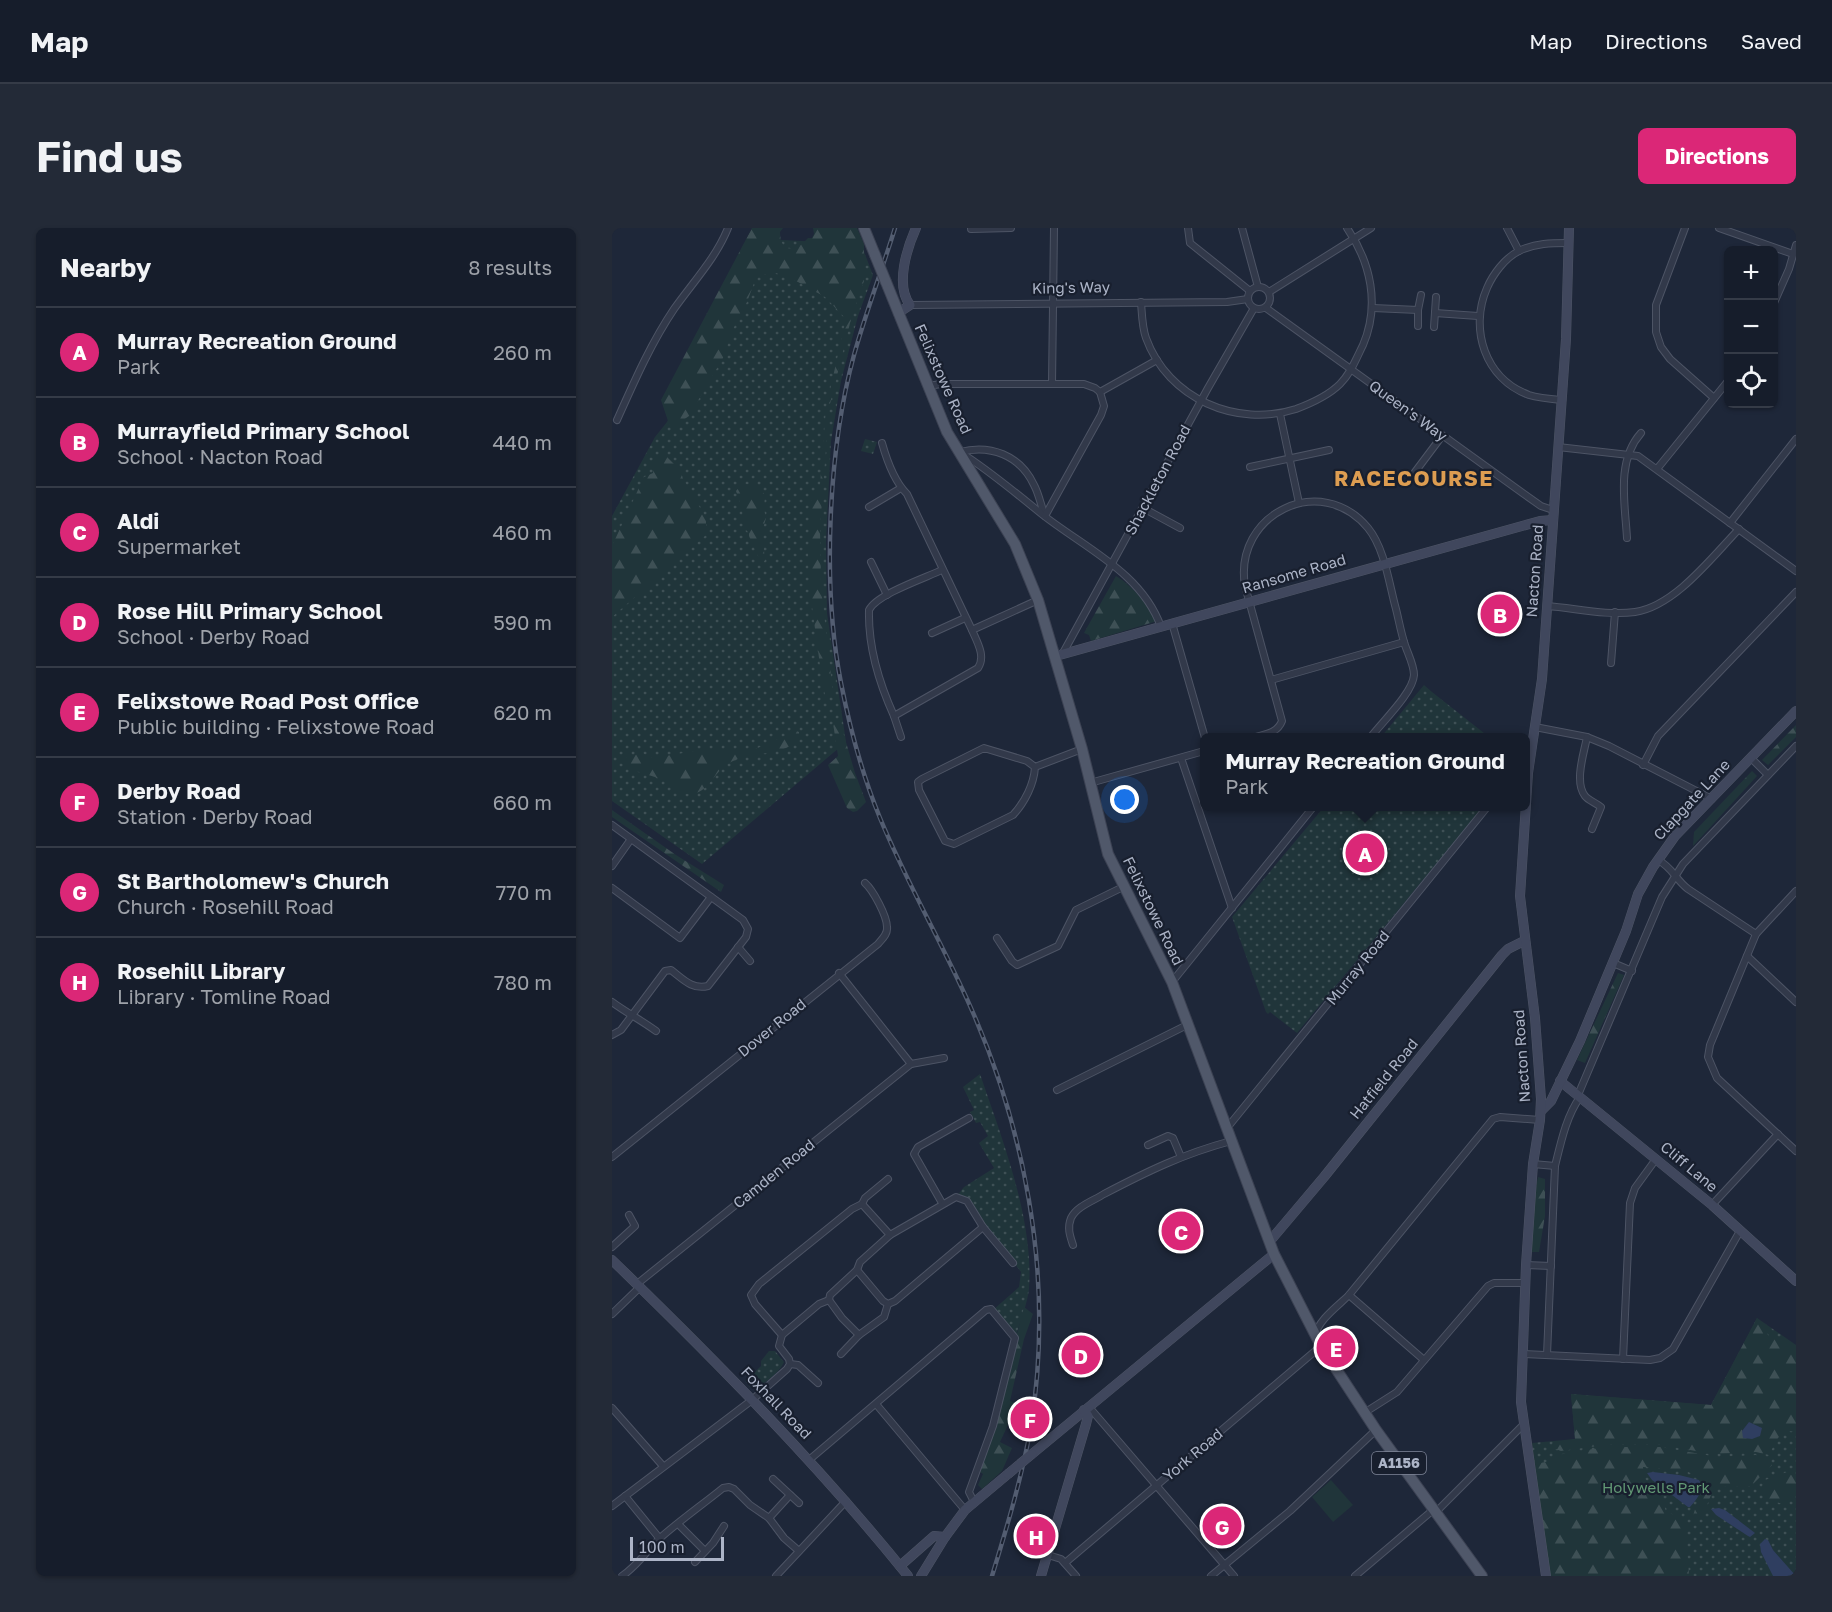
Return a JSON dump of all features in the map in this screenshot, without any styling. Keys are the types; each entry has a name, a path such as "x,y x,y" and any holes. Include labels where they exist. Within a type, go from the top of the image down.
{"main road":[{"name":"Felixstowe Road","path":"864,228 947,432 1015,544 1038,600 1059,654 1108,854 1172,982 1274,1254 1315,1336 1364,1413 1479,1575"}],"street":[{"path":"617,420 656,339 712,258 728,228"},
{"path":"898,313 910,305 907,300 903,269 909,244 916,228"},
{"path":"971,229 1011,228"},
{"path":"1052,384 1054,228"},
{"path":"1188,228 1190,243 1250,291"},
{"path":"1242,228 1258,286 1269,292"},
{"path":"1141,302 1146,338 1157,360 1181,387 1200,401 1217,409 1257,416 1280,414 1313,402 1339,385 1352,369 1368,333 1373,308 1369,273 1364,256 1347,228"},
{"path":"1269,292 1371,228"},
{"path":"1507,228 1519,251"},
{"name":"Nacton Road","path":"1530,756 1542,679 1566,339 1569,228"},
{"path":"1685,228 1656,305 1656,332 1661,347 1670,358 1714,398"},
{"path":"1719,228 1793,254"},
{"path":"1561,400 1528,394 1502,377 1487,355 1480,336 1478,316 1480,304 1493,277 1505,262 1519,251 1541,244 1569,243"},
{"path":"1774,300 1789,269 1796,245"},
{"path":"886,285 903,279"},
{"path":"1258,286 1250,291 1248,299 1249,304 1254,308 1259,310 1266,308 1270,302 1269,292"},
{"path":"1418,326 1421,295"},
{"path":"1434,327 1436,297"},
{"name":"King's Way","path":"910,305 1227,302 1248,299"},
{"name":"Shackleton Road","path":"1059,654 1112,565 1200,401 1254,308"},
{"name":"Queen's Way","path":"1266,308 1541,506 1553,510"},
{"path":"1373,308 1418,310"},
{"path":"1436,313 1478,316"},
{"path":"1100,392 1157,360"},
{"path":"928,386 941,384 1084,384 1100,392 1104,406 1101,415 1045,516"},
{"path":"1657,469 1724,386"},
{"path":"1280,414 1299,503"},
{"path":"1627,538 1623,477 1628,453 1641,433"},
{"path":"1415,472 1442,436"},
{"path":"1730,523 1796,439"},
{"path":"882,443 886,459 901,488 907,494 982,655 978,668 894,716"},
{"path":"1558,447 1628,453 1638,456 1796,571"},
{"path":"960,452 984,449 998,451 1012,459 1022,467 1035,485 1045,516"},
{"path":"1250,467 1329,450"},
{"path":"960,452 1112,565 1141,590 1149,601 1161,627"},
{"path":"869,507 901,488"},
{"path":"1266,733 1278,729 1282,721 1243,573 1247,552 1254,536 1268,519 1290,505 1317,501 1345,509 1356,516 1369,529 1376,541 1404,642 1414,669 1413,678 1406,692 1374,733"},
{"path":"1540,521 1543,514 1541,506"},
{"path":"1143,508 1180,528"},
{"name":"Ransome Road","path":"1059,654 1540,521 1553,520"},
{"path":"1547,606 1615,612 1635,612 1652,608 1674,596 1739,529"},
{"path":"871,562 887,596"},
{"path":"901,737 882,692 876,668 869,617 872,605 942,570"},
{"path":"1643,765 1658,736 1796,592"},
{"path":"972,630 1038,600"},
{"path":"1611,663 1615,612"},
{"path":"932,633 965,618"},
{"path":"1172,623 1203,733"},
{"path":"1271,680 1404,642"},
{"name":"Clapgate Lane","path":"1541,1116 1580,1041 1626,931 1638,894 1658,860 1676,836 1796,711"},
{"path":"1535,727 1587,737 1712,799"},
{"path":"1587,737 1580,779 1581,789 1585,797 1601,807 1592,829"},
{"path":"1547,1355 1555,1166 1573,1107 1662,897 1675,875 1796,746"},
{"path":"984,748 1027,761 1035,767 1034,778 1013,815 954,844 945,841 919,790 918,782 922,778 984,748"},
{"path":"1035,767 1082,749"},
{"path":"1090,783 1200,752"},
{"path":"1181,758 1232,908"},
{"name":"Clapgate Lane","path":"1751,758 1768,775"},
{"path":"1172,982 1311,811"},
{"name":"Murray Road","path":"1227,1128 1485,811"},
{"name":"Nacton Road","path":"1525,811 1520,896 1541,1077 1541,1116 1533,1164 1526,1265 1522,1354 1523,1425 1546,1576"},
{"path":"612,825 747,925 748,933 708,986 700,988 692,986 671,970 665,971 632,1017 621,1030 612,1035"},
{"path":"612,866 631,838"},
{"path":"1658,860 1668,865 1680,883 1756,934"},
{"name":"Dover Road","path":"612,1156 878,944 888,928 876,897 865,883"},
{"path":"997,938 1017,965 1058,946 1076,910 1123,886"},
{"path":"612,888 680,939 711,897"},
{"path":"1796,891 1756,934 1710,1045 1708,1057 1717,1078 1796,1151"},
{"name":"Hatfield Road","path":"1270,1241 1294,1219 1502,955 1508,949 1524,941"},
{"path":"738,947 750,961"},
{"path":"1746,956 1796,1002"},
{"path":"1613,963 1632,970"},
{"path":"839,973 911,1064 944,1058"},
{"path":"612,1002 656,1031"},
{"path":"1057,1090 1189,1024"},
{"name":"Camden Road","path":"612,1314 638,1286 911,1064"},
{"name":"Cliff Lane","path":"1560,1081 1712,1205 1796,1281"},
{"path":"1315,1336 1323,1322 1349,1295 1493,1119 1541,1116"},
{"path":"942,1203 914,1154 918,1148 969,1118"},
{"path":"1712,1205 1778,1134"},
{"path":"1148,1145 1168,1136 1173,1138 1181,1157"},
{"path":"1073,1245 1069,1228 1070,1221 1082,1206 1153,1168 1232,1141"},
{"path":"1623,1359 1630,1203 1635,1188 1656,1159"},
{"path":"1533,1164 1555,1166"},
{"path":"782,1335 750,1295 766,1278 852,1209 862,1204 865,1198 888,1179"},
{"path":"829,1300 830,1295 857,1270 860,1262 890,1235 956,1197 967,1201 983,1227 1013,1263"},
{"path":"862,1204 890,1235"},
{"path":"612,1247 635,1226 629,1215"},
{"path":"841,1354 859,1335 884,1317 888,1305 983,1227"},
{"path":"1522,1354 1650,1360 1660,1358 1673,1349 1740,1231"},
{"path":"921,1576 964,1510 1274,1254"},
{"name":"Foxhall Road","path":"612,1260 671,1317 809,1460 908,1576"},
{"path":"1526,1265 1551,1266"},
{"path":"857,1270 888,1305"},
{"path":"1364,1413 1397,1392 1488,1286 1494,1283 1525,1283"},
{"path":"1349,1295 1424,1360"},
{"path":"612,1506 752,1400 787,1369 790,1364 789,1359 779,1346 782,1335 819,1304 829,1300"},
{"path":"829,1300 842,1318 859,1335"},
{"path":"809,1460 986,1310 993,1310 1015,1338 993,1426 969,1492 974,1502"},
{"path":"1315,1336 1323,1322"},
{"name":"York Road","path":"1065,1563 1157,1486 1315,1336"},
{"path":"790,1364 798,1365 818,1383"},
{"path":"876,1404 964,1510"},
{"path":"612,1408 663,1466"},
{"path":"1086,1408 1234,1576"},
{"path":"1041,1576 1086,1424 1088,1416 1086,1408"},
{"path":"1355,1576 1433,1511 1523,1425"},
{"path":"1211,1576 1290,1511 1376,1430"},
{"path":"773,1479 799,1503"},
{"path":"622,1576 633,1569 660,1539 678,1524 723,1488 729,1487 769,1518 784,1538 799,1551"},
{"path":"769,1518 790,1495"},
{"path":"625,1496 660,1539"},
{"path":"776,1576 846,1501"},
{"path":"678,1524 705,1551"},
{"path":"695,1562 724,1526"},
{"path":"900,1566 934,1536 945,1537"},
{"path":"1048,1555 1057,1557 1076,1576"},
{"path":"633,1569 639,1576"}],"green space":[{"path":"752,228 783,228 780,232 783,244 794,248 808,238 812,238 813,228 857,228 864,244 864,281 851,319 829,408 820,528 821,586 833,694 826,698 810,592 808,559 811,501 820,485 826,408 846,319 825,297 798,282 776,273 757,275 747,302 732,331 723,358 689,416 673,427 669,424 661,400"},
{"path":"763,239 861,244 873,275 858,316 841,381 831,441 826,542 827,613 846,742 702,864 612,801 612,516 655,437 667,422"},
{"path":"865,439 877,442 873,454 861,451"},
{"path":"665,455 675,465 706,518 706,535 612,617 612,546 644,477 653,473 656,456"},
{"path":"742,484 757,485 765,495 766,518 762,532 765,560 762,565 749,533 744,528 742,508 736,491"},
{"path":"1116,576 1139,596 1157,621 1091,641 1089,635 1084,633"},
{"path":"1424,685 1484,733 1384,733"},
{"path":"839,718 866,802 853,812 847,808 828,765 838,756 833,723"},
{"path":"1796,725 1796,737 1768,765 1762,760"},
{"path":"796,731 799,732 799,739 792,745 775,752 747,756 729,763 708,785 696,793 677,792 671,782 626,768 624,764 624,758 642,753 653,758 695,751 753,750"},
{"path":"1752,771 1757,776 1693,846 1694,832"},
{"path":"612,810 724,885 721,892 612,817"},
{"path":"1321,811 1480,811 1297,1033 1270,1012 1268,1014 1266,1012 1232,917"},
{"path":"1618,973 1624,975 1585,1063 1577,1060"},
{"path":"980,1074 1015,1180 1027,1235 1029,1289 1015,1338 993,1310 1019,1287 1021,1272 967,1201 956,1197 964,1187 994,1168 979,1143 988,1136 980,1122 976,1123 970,1112 974,1110 963,1087"},
{"path":"1538,1177 1545,1179 1545,1216 1539,1252 1531,1252 1533,1203"},
{"path":"1024,1307 1033,1314 1024,1339 1010,1401 1015,1403 1000,1442 1012,1448 1002,1471 982,1489 978,1485 983,1474 977,1470 993,1426"},
{"name":"Holywells Park","path":"1757,1318 1796,1345 1796,1576 1550,1576 1545,1554 1532,1443 1575,1439 1571,1394 1711,1405"},
{"path":"1757,1318 1770,1338 1783,1337 1796,1346 1796,1432 1790,1431 1782,1434 1769,1455 1756,1452 1712,1454 1657,1444 1613,1444 1561,1451 1553,1448 1552,1444 1555,1442 1575,1439 1571,1394 1711,1405"},
{"path":"769,1351 775,1351 784,1362 770,1379 755,1387 750,1387 745,1381 761,1366 761,1361"},
{"path":"1605,1447 1660,1447 1718,1457 1756,1455 1772,1465 1751,1486 1714,1487 1704,1513 1692,1519 1704,1481 1685,1470 1643,1467 1644,1478 1648,1482 1642,1486 1661,1497 1666,1511 1687,1525 1685,1548 1689,1576 1550,1576 1545,1554 1535,1464 1551,1461 1557,1455"},
{"path":"1787,1472 1796,1478 1796,1491 1787,1504 1772,1501 1760,1491 1765,1480"},
{"path":"1331,1480 1353,1505 1333,1522 1312,1497"}],"water":[{"path":"1749,1422 1762,1428 1760,1436 1752,1439 1743,1438 1742,1431"},
{"path":"1647,1473 1699,1480 1701,1487 1695,1501 1688,1507 1652,1480"},
{"path":"1719,1508 1755,1533 1748,1536 1716,1515 1711,1509"},
{"path":"1765,1539 1796,1576 1773,1576 1761,1552 1760,1544"}],"railway":[{"path":"895,228 854,355 838,433 831,519 831,605 841,683 862,768 898,860 959,982 982,1034 1017,1143 1029,1199 1036,1256 1039,1313 1038,1369 1031,1426 1023,1464 992,1576"}],"place":[{"name":"Murrayfield Primary School","path":"1500,614"},
{"name":"Murray Recreation Ground","path":"1365,853"},
{"name":"Aldi","path":"1181,1231"},
{"name":"Felixstowe Road Post Office","path":"1336,1348"},
{"name":"Rose Hill Primary School","path":"1081,1355"},
{"name":"Derby Road","path":"1030,1419"},
{"name":"St Bartholomew's Church","path":"1222,1526"},
{"name":"Rosehill Library","path":"1036,1536"}],"district":[{"name":"RACECOURSE","path":"1414,479"}]}
